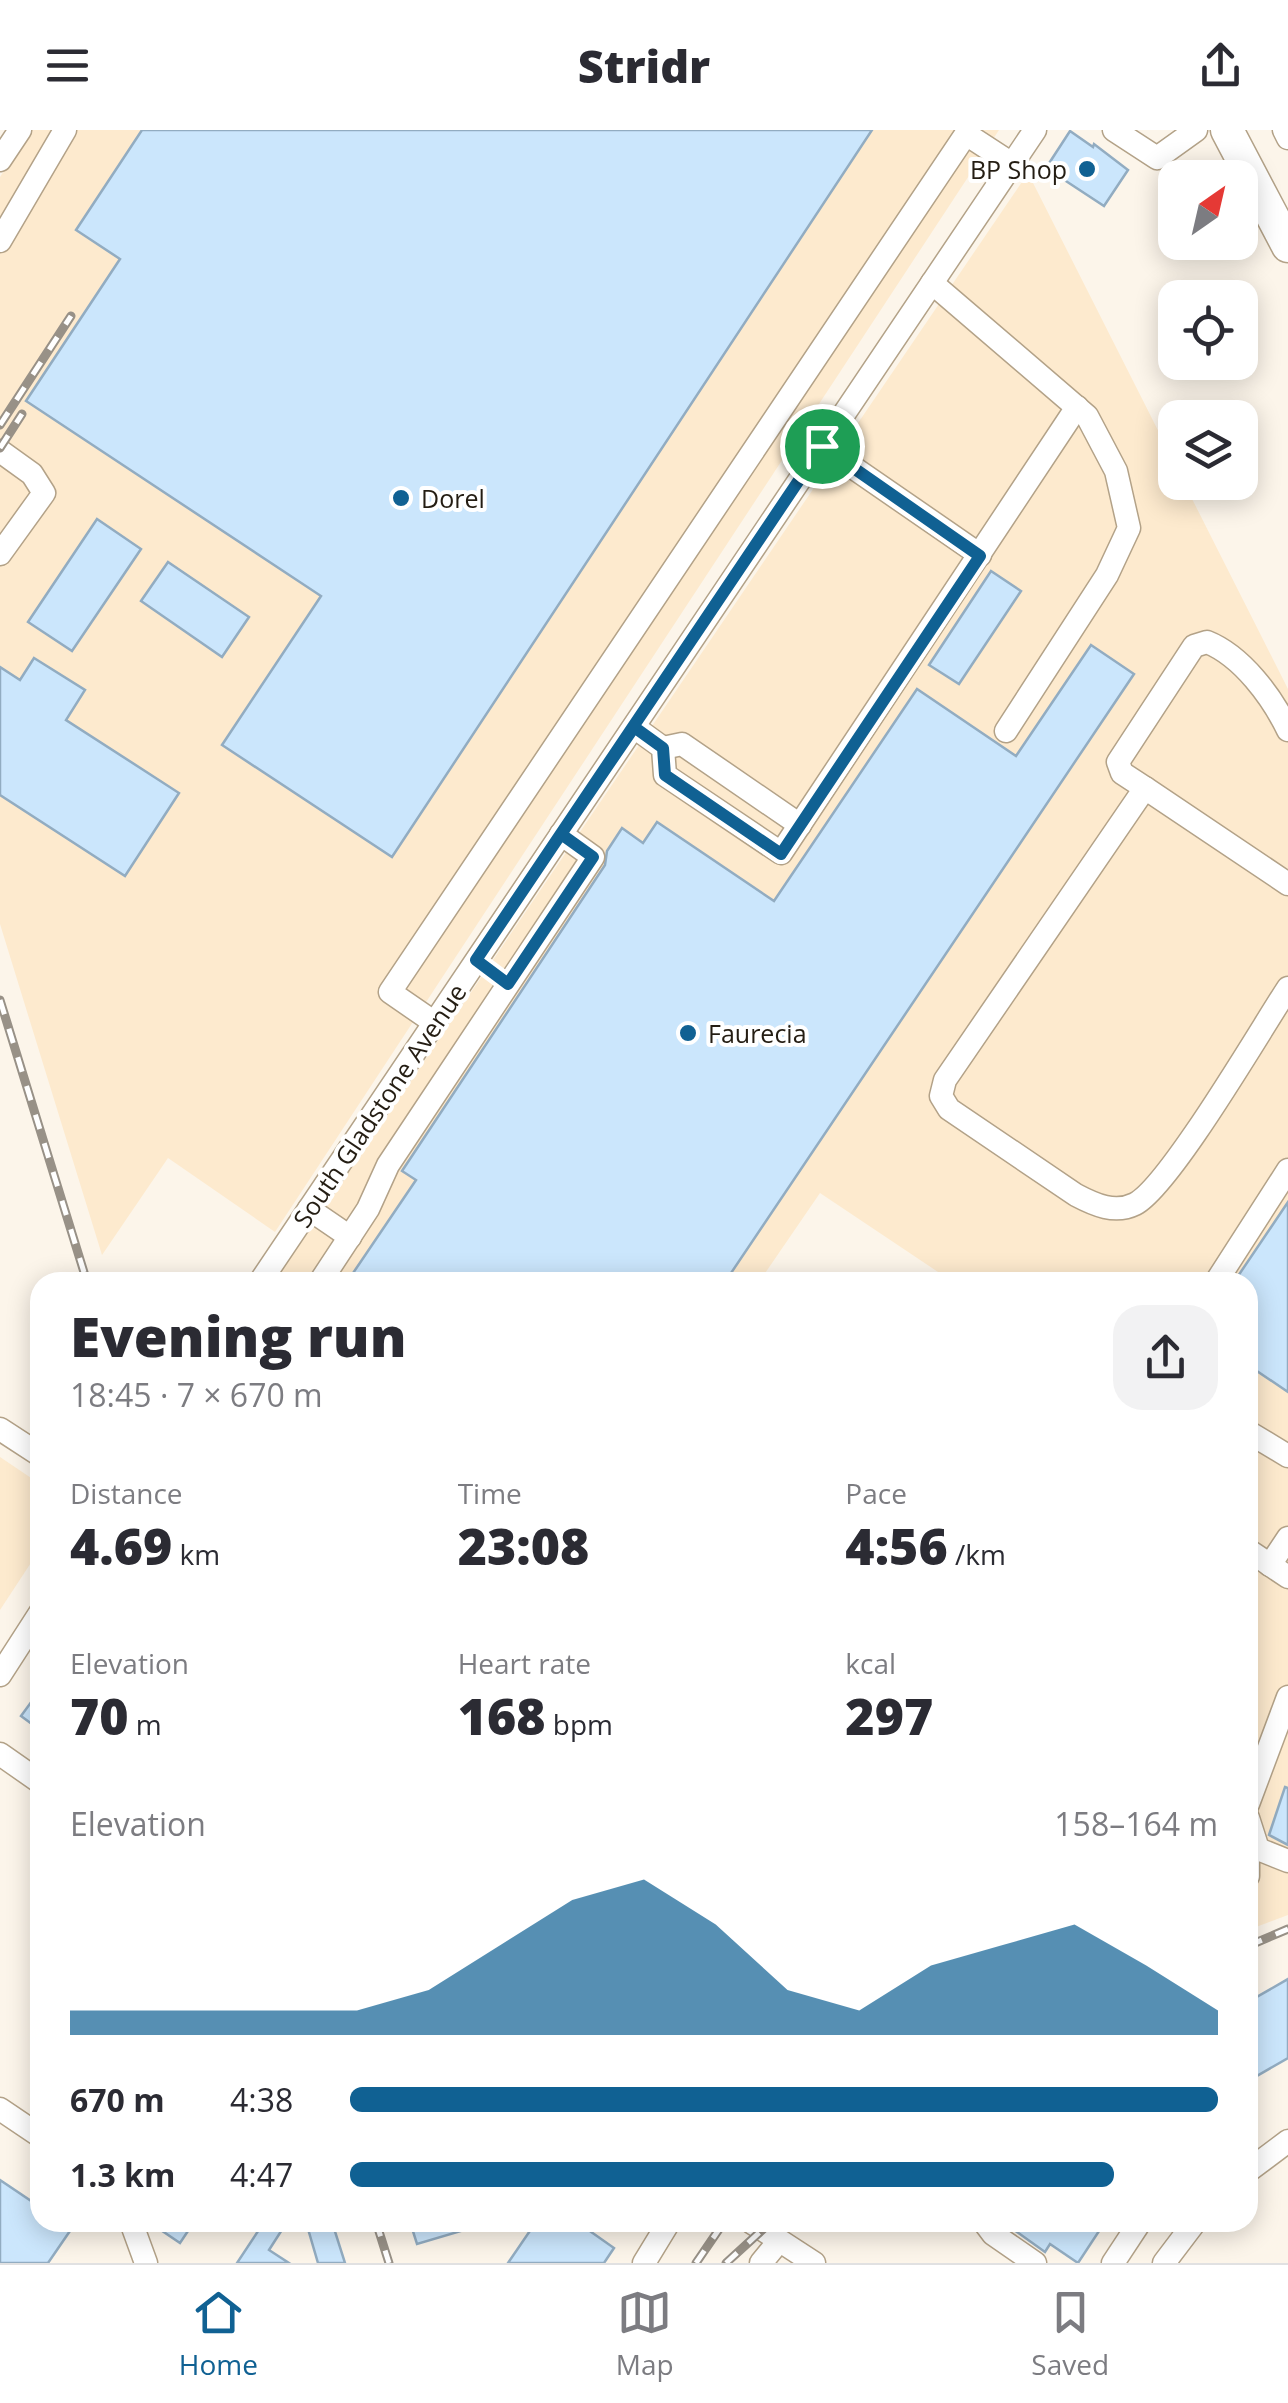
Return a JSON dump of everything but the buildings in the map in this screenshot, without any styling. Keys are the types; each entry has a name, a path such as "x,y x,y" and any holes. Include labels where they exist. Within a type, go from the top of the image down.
{"highway":[{"path":"1227,130 1287,244"}],"street":[{"path":"0,160 20,130"},
{"path":"0,241 64,130"},
{"name":"South Gladstone Avenue","path":"267,1272 1034,130"},
{"path":"1114,130 1157,158 1196,130"},
{"path":"1284,130 1288,138"},
{"path":"434,1023 390,992 954,150 966,134 1012,164"},
{"path":"932,283 1087,416 1116,471 1129,528 1107,575 1006,731"},
{"path":"663,748 665,775 781,854 1077,407"},
{"path":"822,446 980,556"},
{"path":"0,452 32,474 44,492 0,554"},
{"path":"1288,730 1267,696 1236,661 1215,646 1199,642 1118,762 1122,773 1288,884"},
{"path":"634,727 663,748 682,744 800,825"},
{"path":"1145,788 946,1080 941,1096 949,1109 1076,1196 1117,1209 1134,1204 1147,1195 1176,1158 1288,988"},
{"path":"327,1272 368,1208 388,1166 593,857 561,834"},
{"path":"476,960 508,984"},
{"path":"1223,1272 1286,1177"},
{"path":"309,1209 350,1237"},
{"path":"1,1431 30,1449"},
{"path":"1258,1438 1288,1456"},
{"path":"1258,1557 1279,1571 1288,1538"},
{"path":"0,1675 30,1628"},
{"path":"1258,1777 1288,1697"},
{"path":"0,1754 30,1775"},
{"path":"1258,1849 1288,1861"},
{"path":"0,2109 30,2129"},
{"path":"1258,2164 1288,2141"},
{"path":"135,2232 146,2263"},
{"path":"644,2263 662,2232"},
{"path":"766,2232 814,2263"},
{"path":"992,2232 1035,2263"},
{"path":"1114,2263 1134,2232"},
{"path":"1164,2263 1186,2232"},
{"path":"760,2263 780,2241"}],"shaded area":[{"path":"31,130 999,130 275,1232 168,1158 102,1255 0,924 0,177"},
{"path":"1028,173 1158,430 1158,500 1193,500 1288,689 1288,1915 1258,1926 1258,1272 938,1272 820,1193 766,1272 281,1272"},
{"path":"0,1457 30,1477 30,1564 0,1610"}],"railway":[{"path":"0,425 71,316"},
{"path":"0,448 22,414"},
{"path":"0,1000 84,1272"},
{"path":"1258,1942 1288,1929"},
{"path":"379,2232 389,2263"},
{"path":"696,2263 717,2232"},
{"path":"726,2263 760,2232"}],"place":[{"name":"BP Shop","path":"1087,169"},
{"name":"Dorel","path":"401,498"},
{"name":"Faurecia","path":"688,1033"}],"route":[{"path":"822,446 980,556 781,854 665,775 663,748 634,727 561,834 593,857 508,984 476,960 822,446"}]}
